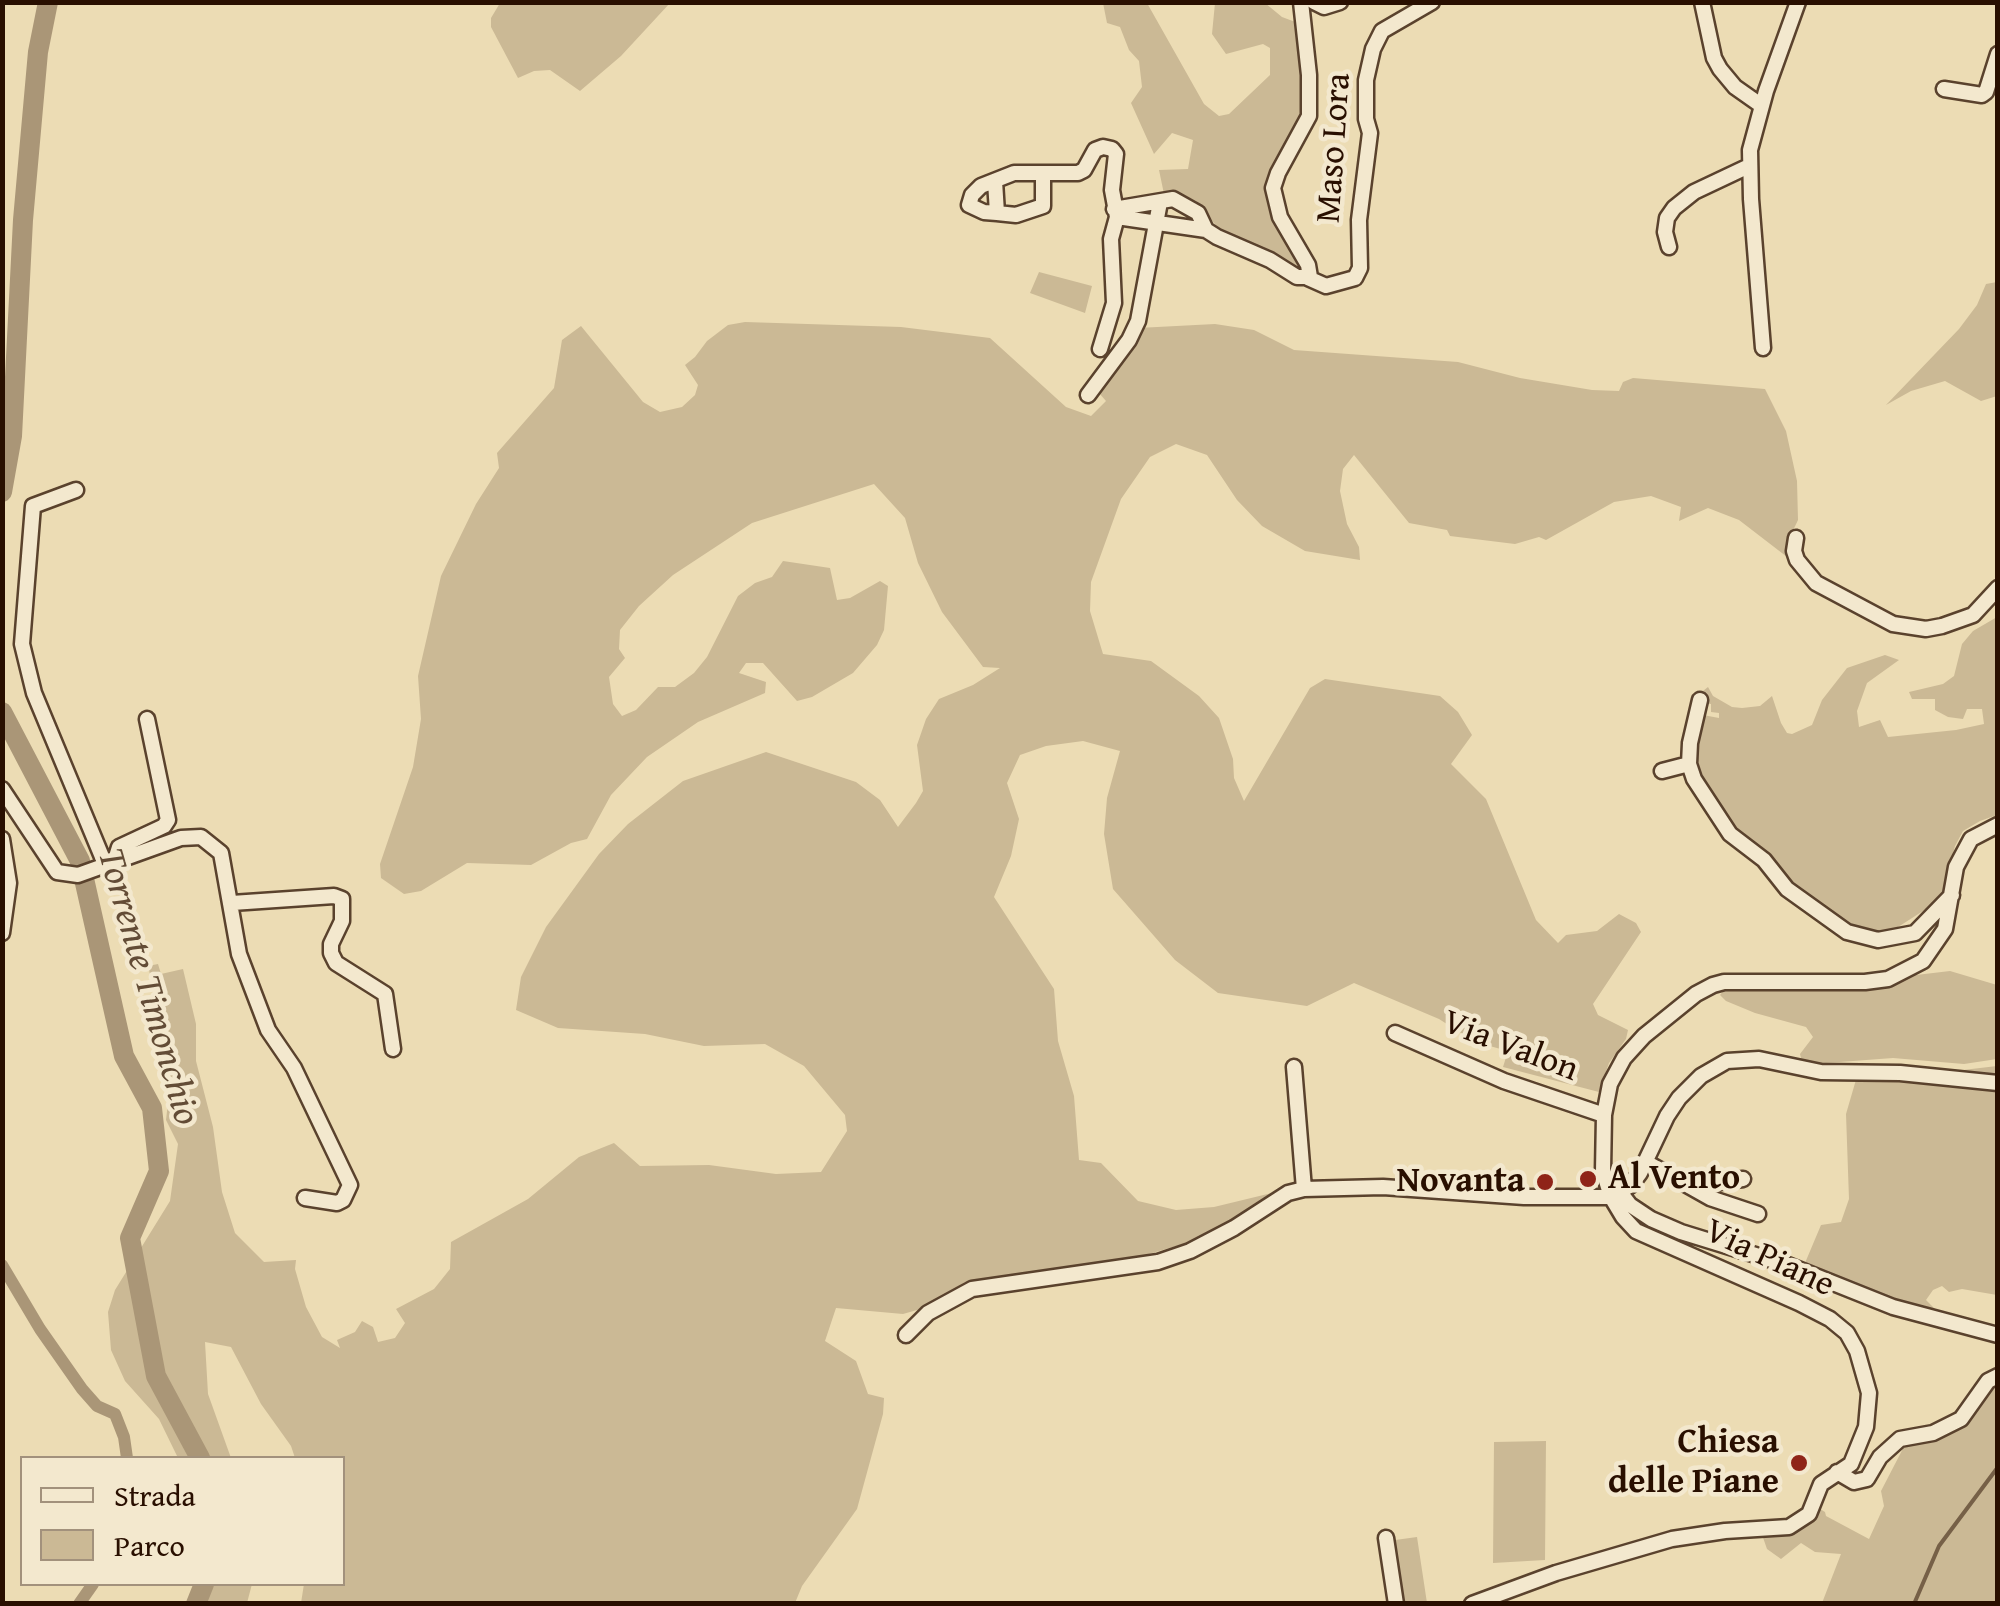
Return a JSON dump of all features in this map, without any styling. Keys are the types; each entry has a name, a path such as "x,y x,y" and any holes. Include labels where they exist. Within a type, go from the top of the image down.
{"street":[{"path":"1116,213 1156,225 1206,230 1296,277 1308,278 1312,272 1280,217 1273,188 1309,116 1301,2"},
{"path":"1314,2 1324,7 1340,2"},
{"name":"Maso Lora","path":"1308,278 1326,286 1355,278 1360,268 1359,220 1370,133 1366,80 1373,49 1382,31 1432,2"},
{"path":"1702,2 1714,58 1734,87 1762,106"},
{"path":"1763,348 1749,166 1762,106 1798,2"},
{"path":"1944,89 1975,96 1986,92 1998,54"},
{"path":"1043,173 1041,208 1016,215 984,212 969,206 972,195 981,186 1014,173 1043,173 1078,173 1084,170 1095,150 1112,149 1116,154 1112,190 1116,213 1110,239 1114,302 1100,350"},
{"path":"1669,247 1665,232 1667,218 1674,208 1694,192 1749,166"},
{"path":"995,181 997,213"},
{"path":"1116,213 1173,200 1198,212 1206,230"},
{"path":"1088,395 1133,332 1143,301 1160,202"},
{"path":"76,490 33,506 22,644 34,693 105,864"},
{"path":"1796,538 1797,560 1816,582 1893,624 1926,629 1942,626 1973,615 1998,588"},
{"path":"1700,700 1690,743 1694,778 1730,834 1764,860 1786,889 1846,932 1878,940 1915,934 1953,894"},
{"path":"105,864 119,847 164,826 168,820 147,719"},
{"path":"1662,771 1690,764"},
{"path":"2,789 57,872 78,874 181,838 200,837 221,853 238,954 268,1030 294,1068 350,1185 343,1200 337,1202 306,1198"},
{"path":"1616,1194 1603,1171 1604,1116 1610,1084 1624,1058 1644,1036 1696,994 1724,982 1864,982 1888,979 1923,961 1945,929 1956,868 1971,839 1998,825"},
{"path":"2,840 9,883 2,933"},
{"path":"232,903 334,896 342,899 342,921 331,953 336,964 385,994 393,1049"},
{"name":"Via Valon","path":"1395,1033 1504,1081 1604,1116"},
{"path":"909,1341 922,1318 972,1289 1158,1262 1190,1251 1288,1194 1304,1189 1383,1188 1524,1196 1616,1194 1630,1186 1646,1162 1679,1098 1700,1076 1727,1061 1759,1059 1820,1072 1900,1073 1998,1082"},
{"path":"1294,1067 1304,1189"},
{"path":"1646,1162 1710,1198 1758,1214"},
{"path":"1689,1186 1742,1180"},
{"name":"Via Piane","path":"1616,1194 1651,1219 1681,1232 1788,1264 1892,1307 1998,1335"},
{"name":"Via Piane","path":"1472,1604 1556,1573 1672,1539 1788,1527 1809,1514 1821,1484 1851,1464 1861,1445 1869,1393 1857,1351 1846,1333 1830,1319 1799,1303 1636,1231 1616,1194"},
{"path":"1837,1472 1854,1482 1866,1479 1880,1457 1900,1438 1933,1433 1961,1419 1988,1381 1998,1376"},
{"path":"1386,1538 1396,1604"}],"green space":[{"path":"500,2 670,3 621,56 580,91 550,70 518,78 491,27 491,18"},
{"path":"1103,3 1147,3 1204,104 1219,116 1229,114 1270,75 1270,48 1263,44 1226,54 1212,34 1215,3 1265,3 1282,17 1298,23 1307,78 1304,109 1270,179 1306,264 1300,274 1279,257 1222,233 1196,201 1182,194 1164,194 1159,170 1188,169 1193,140 1172,133 1154,154 1131,103 1142,87 1139,61 1129,50 1120,27 1107,23"},
{"path":"1039,272 1092,286 1085,313 1030,293"},
{"path":"1997,282 1997,396 1981,401 1945,381 1911,391 1886,405 1959,329 1977,305 1986,284"},
{"path":"745,322 901,327 990,338 1066,407 1091,416 1106,401 1099,386 1138,328 1215,324 1254,330 1294,350 1458,362 1592,390 1619,391 1623,382 1633,378 1765,389 1786,431 1797,481 1798,520 1787,543 1791,560 1739,520 1708,508 1679,521 1681,507 1651,496 1614,502 1546,540 1539,537 1515,544 1450,536 1447,530 1409,523 1354,455 1343,469 1340,491 1360,560 1305,551 1262,526 1237,500 1207,455 1176,444 1150,457 1121,499 1091,582 1090,611 1103,654 1151,661 1199,696 1219,718 1244,801 1310,688 1325,679 1440,696 1458,712 1472,735 1451,764 1486,799 1536,920 1558,943 1566,935 1597,931 1619,914 1636,923 1641,932 1593,1004 1598,1015 1628,1030 1609,1063 1599,1092 1503,1067 1508,1051 1475,1042 1439,1019 1354,983 1307,1006 1218,993 1175,960 1113,889 1104,834 1107,798 1120,751 1083,741 1046,746 1020,755 1007,783 1019,819 1011,856 994,897 1054,989 1058,1041 1074,1096 1079,1160 1101,1163 1138,1201 1176,1210 1214,1207 1280,1191 1234,1223 1197,1240 1135,1258 1085,1270 965,1282 924,1308 903,1314 836,1308 825,1341 856,1361 868,1394 884,1398 883,1414 857,1509 802,1586 795,1603 301,1603 304,1586 345,1586 345,1456 294,1456 231,1347 205,1342 208,1394 230,1456 177,1456 159,1419 125,1381 111,1350 108,1312 115,1290 170,1201 178,1144 166,1120 170,1085 165,1037 148,966 158,964 161,974 183,969 196,1024 196,1061 213,1127 222,1192 235,1233 264,1262 296,1260 306,1307 322,1337 340,1348 337,1340 355,1332 362,1321 373,1327 378,1342 395,1338 405,1323 396,1309 434,1289 450,1269 451,1242 528,1199 579,1157 614,1143 640,1166 709,1165 776,1174 821,1172 847,1131 845,1115 804,1066 765,1044 704,1046 645,1034 558,1028 516,1010 521,977 546,927 599,854 628,824 683,781 766,752 856,782 880,800 898,827 916,803 923,791 917,745 926,719 939,699 1000,668 983,667 942,612 918,563 905,518 874,484 752,523 673,575 620,630 619,649 625,658 609,677 613,704 622,716 636,710 658,687 675,687 707,657 738,596 755,583 772,577 783,561 830,568 837,600 850,598 880,581 888,586 884,630 877,645 853,673 812,697 797,701 763,663 746,663 739,673 766,682 765,693 698,722 647,757 611,795 587,839 571,843 531,865 467,863 421,891 404,894 381,878 380,864 413,767 421,719 418,676 441,576 476,504 499,468 497,453 554,388 562,340 581,326 643,402 660,412 682,407 695,395 698,385 685,365 728,325"},
{"path":"1997,617 1997,815 1963,831 1955,846 1943,896 1934,904 1887,934 1854,930 1815,907 1743,843 1713,801 1691,744 1703,715 1719,718 1719,713 1711,712 1711,704 1702,703 1703,691 1708,687 1713,696 1742,708 1760,706 1772,696 1781,723 1792,734 1812,725 1822,700 1847,668 1885,655 1899,660 1867,683 1857,711 1859,727 1880,720 1888,737 1984,724 1982,709 1967,709 1963,719 1948,717 1935,710 1935,699 1912,699 1909,692 1943,684 1954,676 1962,644 1973,631"},
{"path":"1950,971 1997,985 1997,1059 1964,1064 1893,1058 1802,1062 1800,1054 1813,1037 1806,1027 1755,1013 1720,995 1724,990 1870,988 1891,978"},
{"path":"1893,1065 1946,1072 1997,1066 1997,1295 1962,1289 1949,1292 1942,1286 1926,1300 1938,1312 1898,1301 1805,1263 1821,1225 1841,1222 1849,1199 1846,1114 1860,1066"},
{"path":"1997,1383 1997,1603 1822,1603 1841,1554 1815,1552 1801,1543 1781,1559 1767,1549 1759,1526 1785,1522 1812,1504 1869,1539 1884,1506 1881,1491 1910,1435 1949,1417 1977,1387"},
{"path":"1546,1441 1545,1560 1493,1563 1494,1442"},
{"path":"1417,1537 1427,1603 1398,1603 1388,1541"},
{"path":"193,1586 251,1586 247,1603 189,1603"}],"waterway":[{"name":"Torrente Timonchio","path":"2,492 12,436 23,220 38,52 48,2"},
{"name":"Torrente Timonchio","path":"2,712 80,861 124,1056 152,1108 159,1171 130,1238 156,1376 199,1456"},
{"path":"2,1265 82,1389 97,1406 115,1414 127,1456"},
{"path":"1914,1604 1939,1546 1998,1467"},
{"path":"79,1604 92,1586"},
{"name":"Torrente Timonchio","path":"196,1604 203,1586"}],"place":[{"name":"Al Vento","path":"1588,1179"},
{"name":"Novanta","path":"1545,1182"},
{"name":"Chiesa delle Piane","path":"1799,1463"}]}
